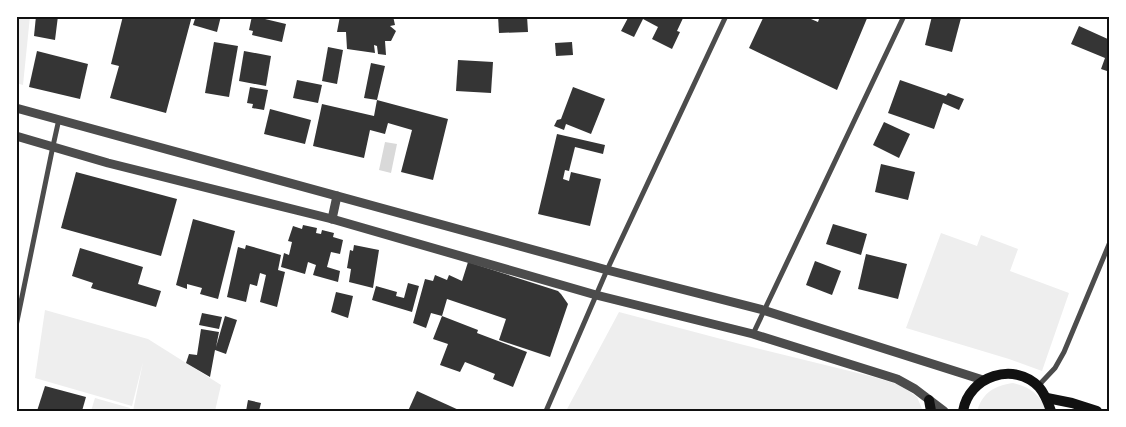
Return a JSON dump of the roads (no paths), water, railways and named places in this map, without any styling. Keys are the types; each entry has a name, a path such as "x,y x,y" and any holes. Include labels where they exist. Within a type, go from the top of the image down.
{"main road":[{"path":"963,411 964,404 972,390 983,380 996,375 1011,374 1026,378 1038,386 1047,398 1051,411"},
{"path":"1047,398 1097,411"},
{"path":"929,400 931,411"}],"street":[{"path":"546,411 607,270 726,16"},
{"path":"752,334 904,16"},
{"path":"17,108 607,270 764,310 983,380"},
{"path":"16,326 59,119"},
{"path":"16,136 108,163 332,219 596,295 752,334 896,380 915,389 944,411"},
{"path":"332,219 337,196"},
{"path":"1038,386 1055,368 1064,352 1110,242"}],"lane":[{"path":"16,118 17,108"}]}
